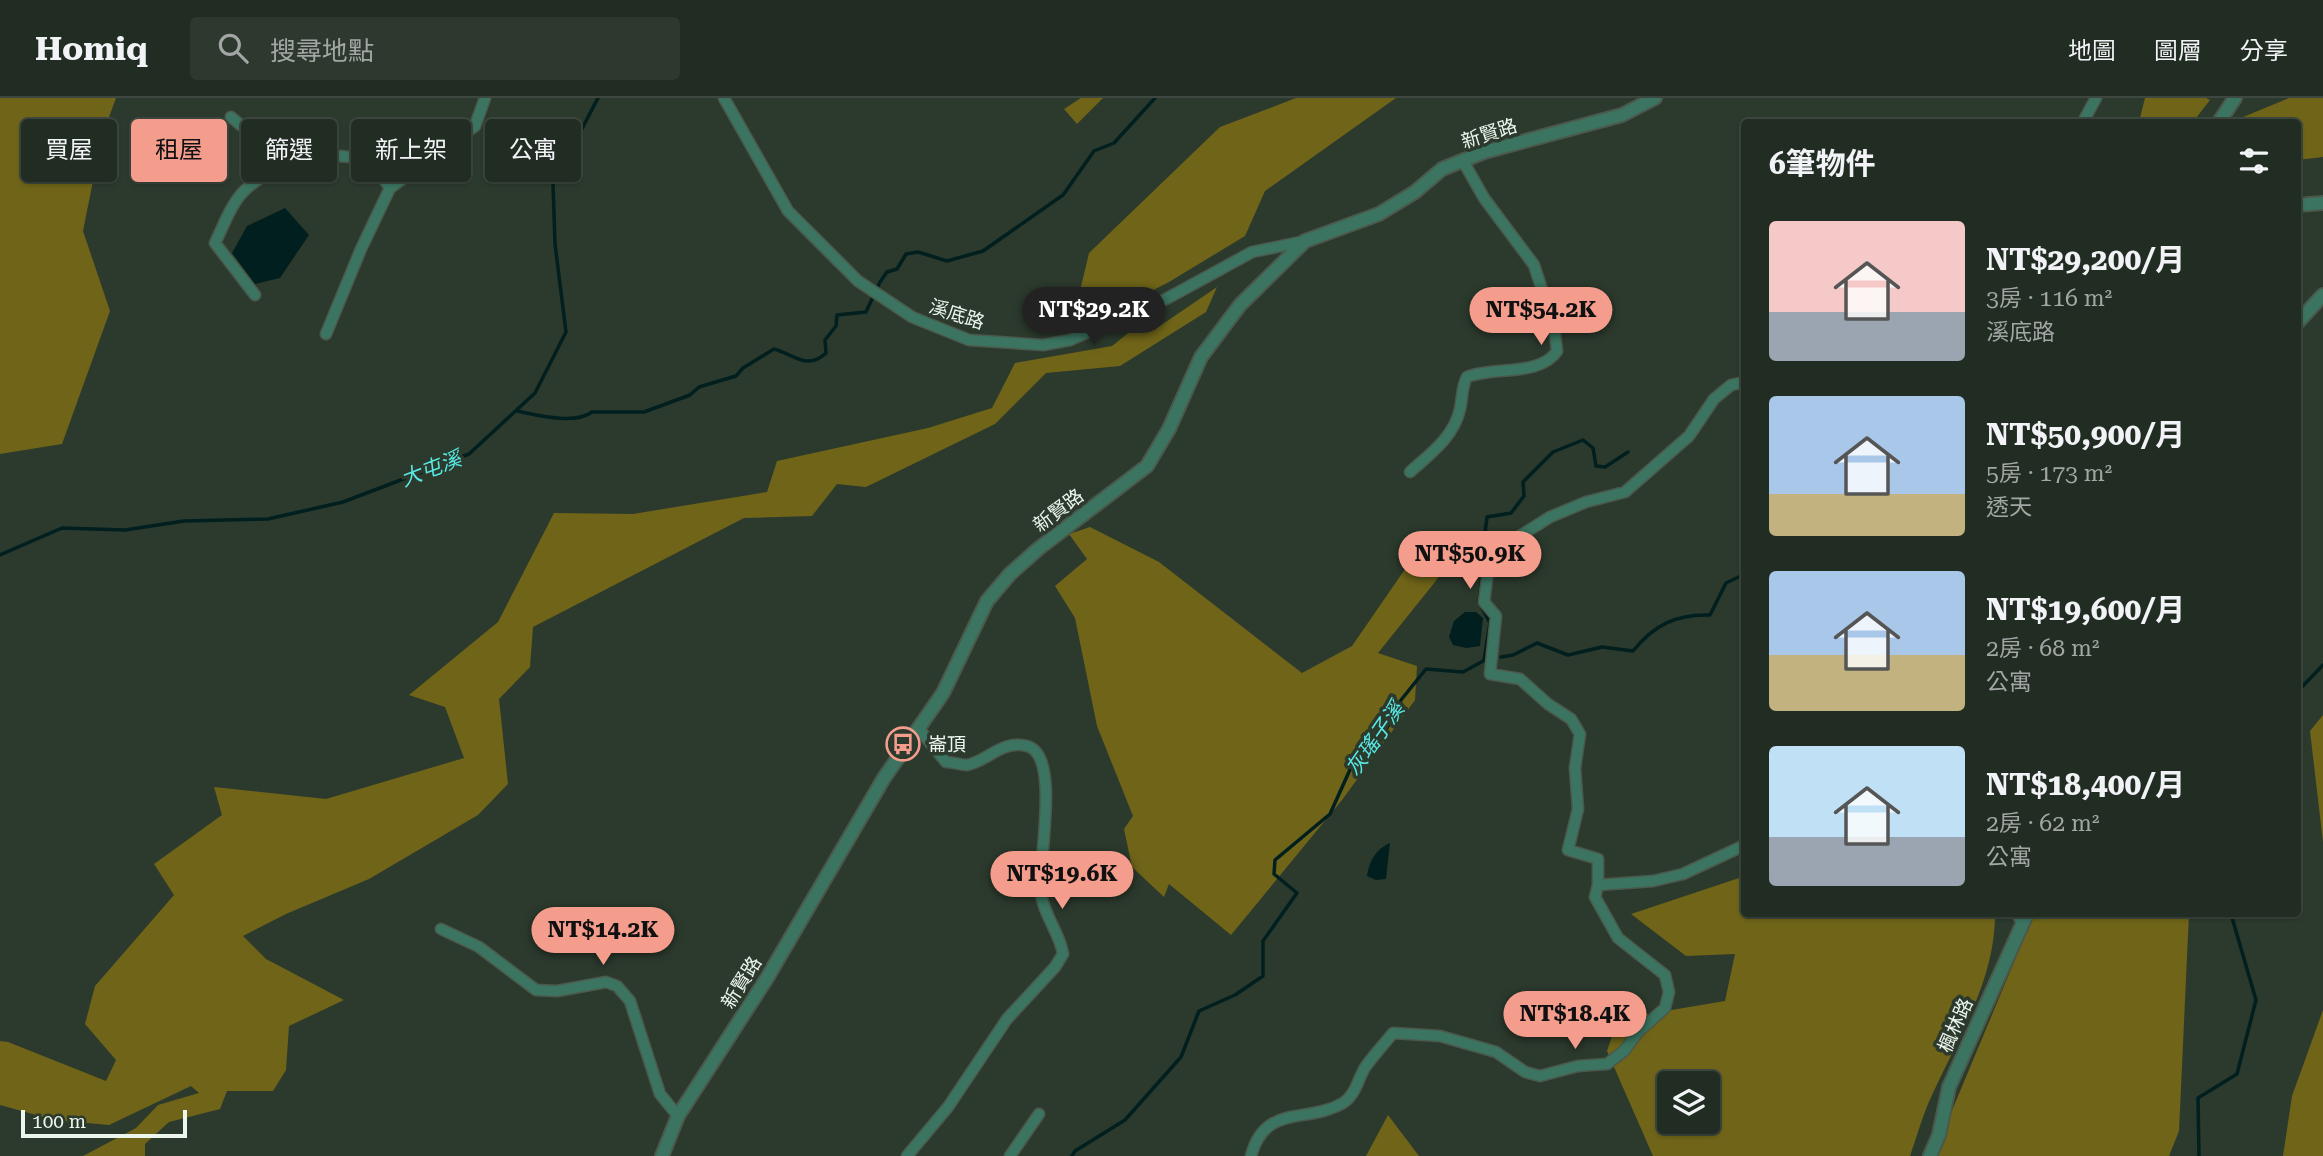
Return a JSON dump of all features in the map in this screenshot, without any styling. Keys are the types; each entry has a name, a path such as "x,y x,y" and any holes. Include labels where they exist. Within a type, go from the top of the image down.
{"street":[{"path":"326,334 390,188 475,126 485,98"},
{"name":"溪底路","path":"724,98 788,211 881,299 912,317 970,340 1043,345 1070,340 1166,299 1252,252 1305,241"},
{"name":"新賢路","path":"662,1156 678,1116 767,978 884,778 943,693 987,601 1010,574 1038,549 1147,466 1168,429 1201,357 1241,305 1305,241 1378,214 1415,192 1443,169 1484,152 1622,115 1655,98"},
{"path":"2085,119 2096,98"},
{"path":"2221,119 2235,98"},
{"path":"231,117 241,125"},
{"path":"337,157 349,157 372,164 390,188"},
{"path":"1410,472 1446,439 1460,410 1462,387 1467,377 1478,372 1539,365 1550,361 1557,351 1554,327 1534,265 1484,198 1463,161"},
{"path":"255,295 215,243 243,192 256,182"},
{"path":"2301,205 2323,203"},
{"path":"2301,319 2323,295"},
{"path":"1251,1156 1254,1144 1267,1126 1277,1120 1343,1103 1352,1093 1365,1068 1393,1033 1440,1036 1496,1052 1525,1072 1540,1076 1578,1066 1608,1064 1665,1008 1669,992 1665,975 1619,938 1595,897 1598,859 1568,850 1578,808 1575,768 1580,734 1572,719 1548,704 1520,679 1490,674 1496,616 1484,602 1488,571 1496,551 1550,517 1586,502 1625,492 1689,436 1714,399 1731,385 1741,383"},
{"path":"907,1156 948,1107 1007,1019 1063,954 1062,945 1047,916 1041,893 1046,778 1041,757 1030,746 1015,744 968,765 946,762 918,729"},
{"path":"1598,885 1653,881 1683,874 1741,847"},
{"name":"楓林路","path":"1930,1156 1939,1135 1949,1087 2022,917"},
{"path":"441,929 479,947 536,990 557,991 606,982 617,986 630,1002 660,1094 678,1116"},
{"path":"1010,1156 1039,1114"}],"shaded area":[{"path":"0,98 116,98 108,119 21,119 21,182 93,182 83,231 110,311 62,444 0,454"},
{"path":"1081,98 1103,98 1077,124 1064,109"},
{"path":"1296,98 1396,98 1265,191 1245,236 1169,282 1077,329 1075,312 1089,253 1220,127"},
{"path":"2145,98 2210,100 2195,119 2140,119"},
{"path":"2289,98 2323,98 2323,157 2301,160 2301,119 2238,119"},
{"path":"1217,287 1206,312 1120,366 1046,373 995,424 866,487 837,484 812,516 744,518 533,627 530,667 499,699 508,784 478,815 369,879 286,914 243,936 266,959 344,1000 289,1026 286,1070 273,1091 227,1091 220,1109 169,1122 145,1144 145,1156 83,1156 136,1128 158,1105 199,1093 191,1086 109,1125 54,1120 0,1105 0,1041 106,1081 116,1060 85,1024 95,986 174,895 154,864 222,815 214,787 326,799 464,758 445,707 409,695 498,622 554,513 633,514 767,492 777,461 928,428 992,408 1015,363 1112,346 1132,330 1154,330"},
{"path":"1090,527 1159,562 1302,673 1352,646 1421,546 1462,543 1435,582 1378,653 1417,666 1415,700 1342,800 1231,935 1169,884 1164,897 1132,867 1124,829 1133,816 1097,726 1075,618 1055,586 1087,559 1069,534"},
{"path":"2323,715 2323,842 2310,731"},
{"path":"1741,877 1741,917 1995,917 1989,962 1982,985 1929,1102 1910,1156 1653,1156 1607,1051 1618,1019 1725,1001 1735,954 1686,956 1631,914"},
{"path":"2033,917 2189,917 2179,1131 2169,1156 1933,1156"},
{"path":"2323,1010 2323,1156 2283,1156 2292,1096"},
{"path":"1388,1115 1419,1156 1366,1156"}],"water":[{"path":"285,208 309,235 280,278 255,284 232,253 247,226"},
{"path":"1465,612 1476,612 1483,618 1480,646 1466,648 1453,645 1449,637 1454,621"},
{"path":"1390,843 1386,879 1376,880 1367,876 1374,856"}],"waterway":[{"name":"大屯溪","path":"0,555 62,528 125,530 184,521 268,519 343,502 469,454 535,393 566,332 555,244 553,184 598,98"},
{"path":"517,411 566,418 585,416 592,412 644,412 690,395 699,387 736,376 743,368 774,349 800,360 813,361 826,353 825,340 836,326 837,315 866,312 880,282 887,272 897,269 906,254 918,252 947,261 983,251 1063,195 1094,151 1114,143 1155,98"},
{"path":"1484,660 1490,623 1479,602 1482,576 1490,547 1485,533 1487,517 1511,513 1524,496 1523,482 1553,452 1583,440 1593,448 1596,466 1605,467 1628,452"},
{"name":"灰瑤子溪","path":"1501,657 1513,655 1537,643 1568,655 1602,647 1633,651 1649,634 1667,623 1676,619 1710,615 1726,583 1741,576"},
{"name":"灰瑤子溪","path":"1072,1156 1075,1151 1125,1120 1181,1057 1199,1011 1235,995 1263,976 1263,941 1297,893 1274,874 1275,860 1330,814 1353,763 1386,730 1401,700 1426,669 1463,672 1485,660"},
{"path":"2301,688 2323,665"},
{"path":"2199,1156 2198,1098 2237,1074 2256,1000 2232,917"}],"place":[{"name":"崙頂","path":"903,744"}]}
